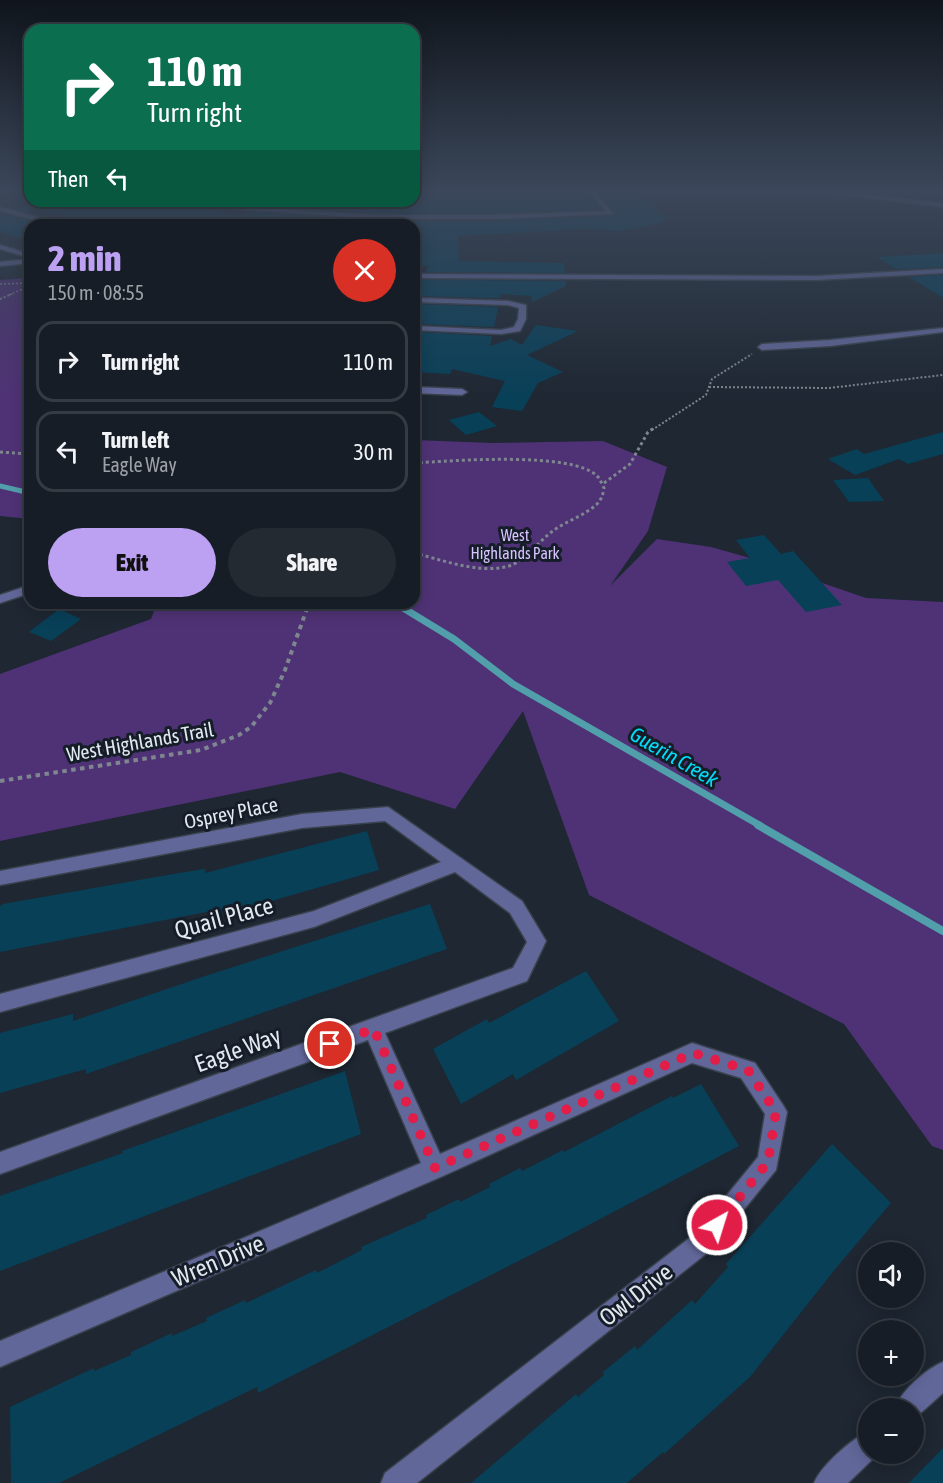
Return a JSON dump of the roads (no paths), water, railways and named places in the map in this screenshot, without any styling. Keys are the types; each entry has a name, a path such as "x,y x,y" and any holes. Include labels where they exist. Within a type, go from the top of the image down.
{"street":[{"path":"0,264 24,262"},
{"path":"420,276 816,278 943,271"},
{"path":"420,300 508,303 523,307 522,319 517,329 501,332 420,328"},
{"path":"762,347 830,343 943,330"},
{"path":"420,390 462,392"},
{"path":"0,599 24,591"},
{"name":"Osprey Place","path":"0,878 302,821 388,814 456,864"},
{"name":"Quail Place","path":"0,1003 314,919 456,864"},
{"name":"Eagle Way","path":"0,1163 520,975 537,941 516,907 456,864"},
{"path":"374,1029 435,1168"},
{"name":"Owl Drive","path":"394,1483 705,1241 768,1162 776,1112 748,1070 693,1053 435,1168"},
{"name":"Wren Drive","path":"0,1354 435,1168"},
{"path":"919,1398 943,1375"},
{"path":"828,1483 858,1454"}],"waterway":[{"name":"Guerin Creek","path":"0,486 24,492"},
{"name":"Guerin Creek","path":"405,609 454,639 513,684 761,826"},
{"name":"Guerin Creek","path":"758,825 943,931"}],"park label":[{"name":"West Highlands Park","path":"515,544"}]}
